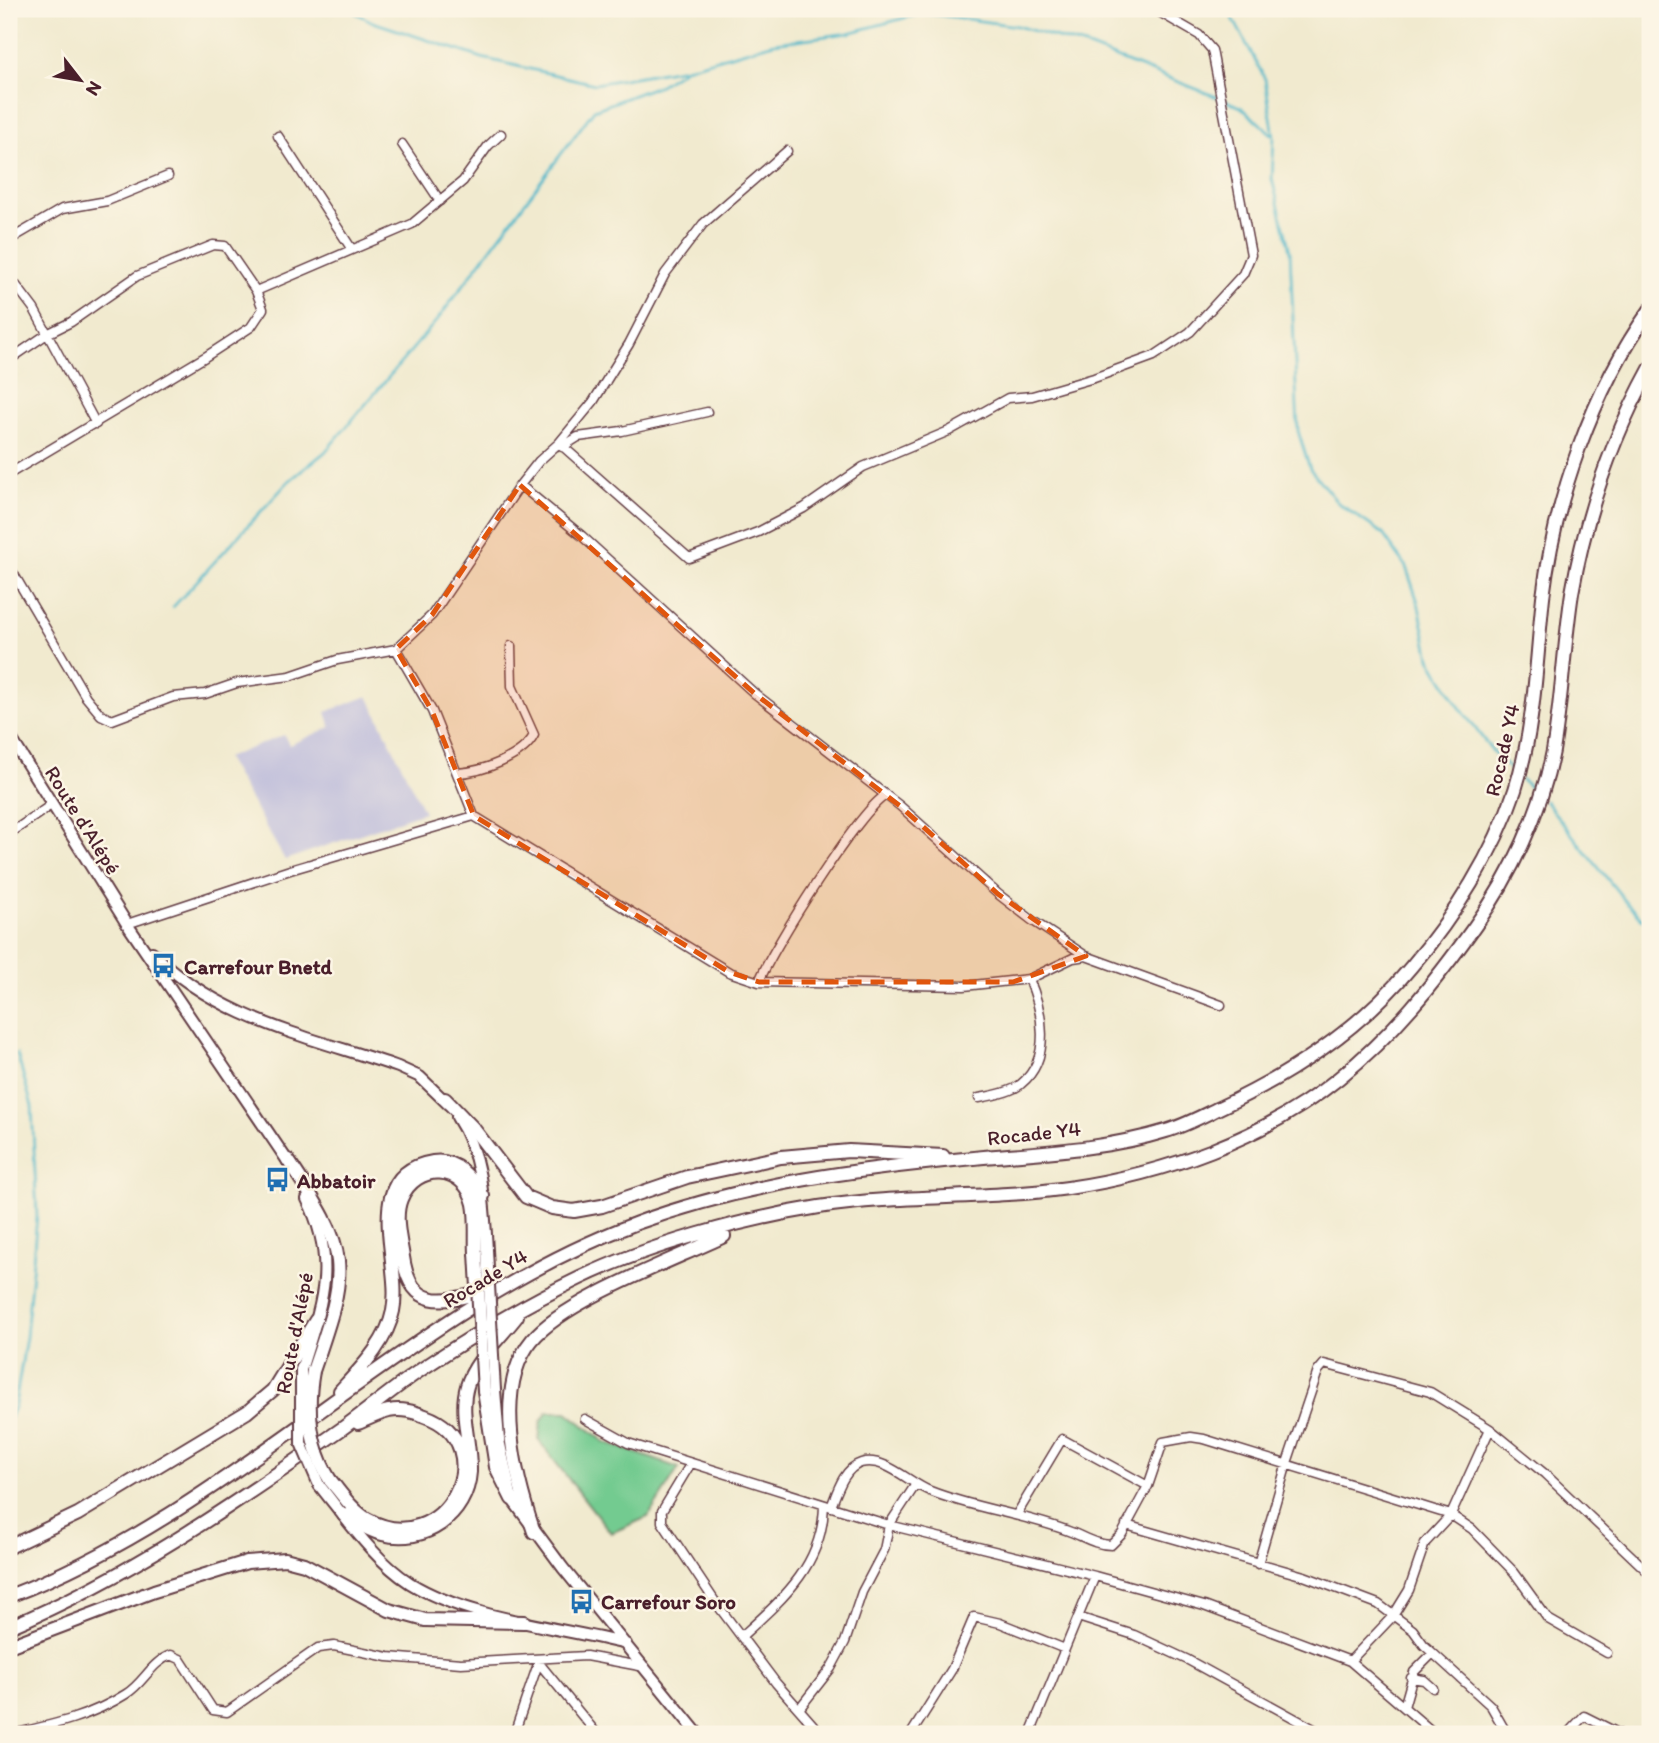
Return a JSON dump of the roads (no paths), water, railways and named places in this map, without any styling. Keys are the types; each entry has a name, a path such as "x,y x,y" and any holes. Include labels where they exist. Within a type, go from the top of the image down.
{"highway":[{"name":"Rocade Y4","path":"9,1596 56,1578 178,1512 501,1288 580,1247 637,1224 719,1197 810,1177 975,1158 1068,1151 1168,1131 1244,1097 1315,1057 1367,1013 1412,967 1457,904 1507,810 1531,723 1544,592 1573,469 1596,407 1650,310"},
{"path":"9,1627 86,1589 178,1538 342,1429 424,1368 579,1279 644,1252 760,1219 821,1206 1070,1188 1177,1163 1267,1126 1335,1082 1390,1034 1479,920 1525,835 1553,752 1572,597 1582,541 1599,479 1625,415 1650,369"},
{"path":"445,1099 473,1128 526,1197 552,1209 574,1211 602,1206 687,1177 781,1157 849,1151 975,1158"},
{"path":"288,1160 318,1205 338,1251 341,1278 336,1305 307,1371 310,1436 325,1483 367,1519 393,1527 421,1527 452,1504 460,1487 463,1469 458,1441 436,1420 409,1410 389,1411 342,1429"},
{"path":"319,1412 365,1364 388,1329 394,1309 394,1270 388,1226 393,1190 418,1164 438,1161 464,1171 483,1196"},
{"path":"501,1288 450,1301 435,1301 412,1287 406,1277 397,1212 410,1184 422,1174 437,1170 450,1174 468,1190 474,1205 481,1251 489,1390 496,1467 512,1499"},
{"path":"534,1532 518,1485 512,1452 512,1401 517,1366 530,1341 552,1320 581,1303 760,1219"},
{"path":"344,1515 383,1535 401,1535 423,1533 440,1526 455,1514 470,1475 464,1401 467,1384 520,1312"},
{"path":"9,1547 78,1514 247,1412 272,1390 316,1320"},
{"path":"9,1646 154,1591 247,1562 285,1559 304,1564 388,1610 425,1620 524,1622"}],"main road":[{"name":"Route d'Alépé","path":"9,735 127,924 288,1160 311,1206 325,1247 327,1274 307,1371"},
{"name":"Route d'Alépé","path":"127,924 155,955 214,1000 248,1018 398,1067 420,1077 445,1099 466,1131 477,1163 483,1196 481,1251"},
{"path":"325,1483 344,1515 388,1565 409,1582 442,1599 524,1622 626,1644"},
{"path":"512,1499 534,1532 698,1734"}],"street":[{"path":"561,445 689,558 758,532 804,508 863,467 949,431 1008,398 1032,396 1094,378 1154,356 1190,332 1243,274 1251,255 1212,50 1199,35 1154,9"},
{"path":"256,290 412,224 463,181 488,146 501,134"},
{"path":"278,136 351,248"},
{"path":"402,144 440,201"},
{"path":"561,445 593,402 629,344 665,274 703,224 787,151"},
{"path":"9,240 62,208 107,201 168,176"},
{"path":"9,360 47,334 71,322 137,276 213,245 225,246 256,290 263,309 251,327 96,424 9,474"},
{"path":"9,276 34,309 96,424"},
{"path":"9,566 86,697 106,719 112,720 173,697 205,694 237,683 290,676 337,660 396,649 432,615 539,461 578,437 622,431 707,412"},
{"path":"520,485 582,536 754,693 886,795 998,894 1086,956 1222,1005"},
{"path":"458,774 480,770 496,763 529,745 534,735 512,686 511,646"},
{"path":"396,649 432,711 474,816 729,972 759,982 964,986 1029,979 1073,958 1086,956"},
{"path":"759,982 780,941 846,840 873,803 886,795"},
{"path":"9,834 51,805"},
{"path":"127,924 290,870 474,816"},
{"path":"979,1098 1018,1087 1030,1072 1039,1052 1042,1039 1040,1011 1029,979"},
{"path":"1258,1564 1287,1463 1318,1371 1324,1364 1430,1392 1490,1429 1545,1474 1644,1569"},
{"path":"585,1419 628,1443 889,1525 1203,1606 1350,1661 1435,1734"},
{"path":"1350,1661 1394,1616 1409,1590 1425,1543 1451,1515 1490,1429"},
{"path":"743,1635 775,1606 803,1575 818,1544 827,1506 851,1469 861,1463 883,1465 916,1484 945,1496 1017,1514 1106,1545 1114,1543 1148,1486 1161,1445 1167,1440 1191,1437 1287,1463 1451,1515 1472,1530 1514,1572 1548,1619 1607,1653"},
{"path":"1017,1514 1062,1439 1148,1486"},
{"path":"691,1463 661,1517 703,1585 821,1734"},
{"path":"799,1709 825,1678 845,1642 862,1592 884,1550 889,1525 916,1484"},
{"path":"1126,1525 1339,1588 1378,1604 1413,1630 1433,1653 1491,1706 1507,1734"},
{"path":"1030,1734 1095,1576"},
{"path":"911,1734 952,1669 974,1617 1000,1623 1065,1649"},
{"path":"1078,1617 1134,1635 1177,1655 1323,1734"},
{"path":"12,1734 73,1721 99,1709 143,1682 159,1659 171,1655 180,1659 213,1710 219,1712 227,1712 318,1648 334,1646 388,1657 461,1663 539,1661 586,1656 645,1667"},
{"path":"1404,1707 1414,1672 1433,1653"},
{"path":"514,1734 539,1661"},
{"path":"539,1661 597,1734"},
{"path":"1411,1678 1424,1680 1433,1688"},
{"path":"1567,1734 1584,1716 1620,1734"}],"waterway":[{"path":"348,9 373,22 482,58 595,84 685,68 774,43 849,33 923,13 1017,26 1088,47 1217,97"},
{"path":"1228,9 1265,79 1274,136 1272,179 1290,251 1298,431 1310,469 1338,503 1383,534 1406,567 1418,602 1430,658 1456,702 1492,751 1514,773"},
{"path":"173,607 289,481 325,452 438,319 594,110 660,85 682,71"},
{"path":"1224,100 1241,107 1274,136"},
{"path":"1522,780 1537,794"},
{"path":"1545,801 1630,907 1650,926"},
{"path":"9,1419 15,1405 26,1337 37,1216 32,1106 17,1054"}],"place":[{"name":"Carrefour Bnetd","path":"164,966"},
{"name":"Abbatoir","path":"277,1180"},
{"name":"Carrefour Soro","path":"581,1601"}]}
